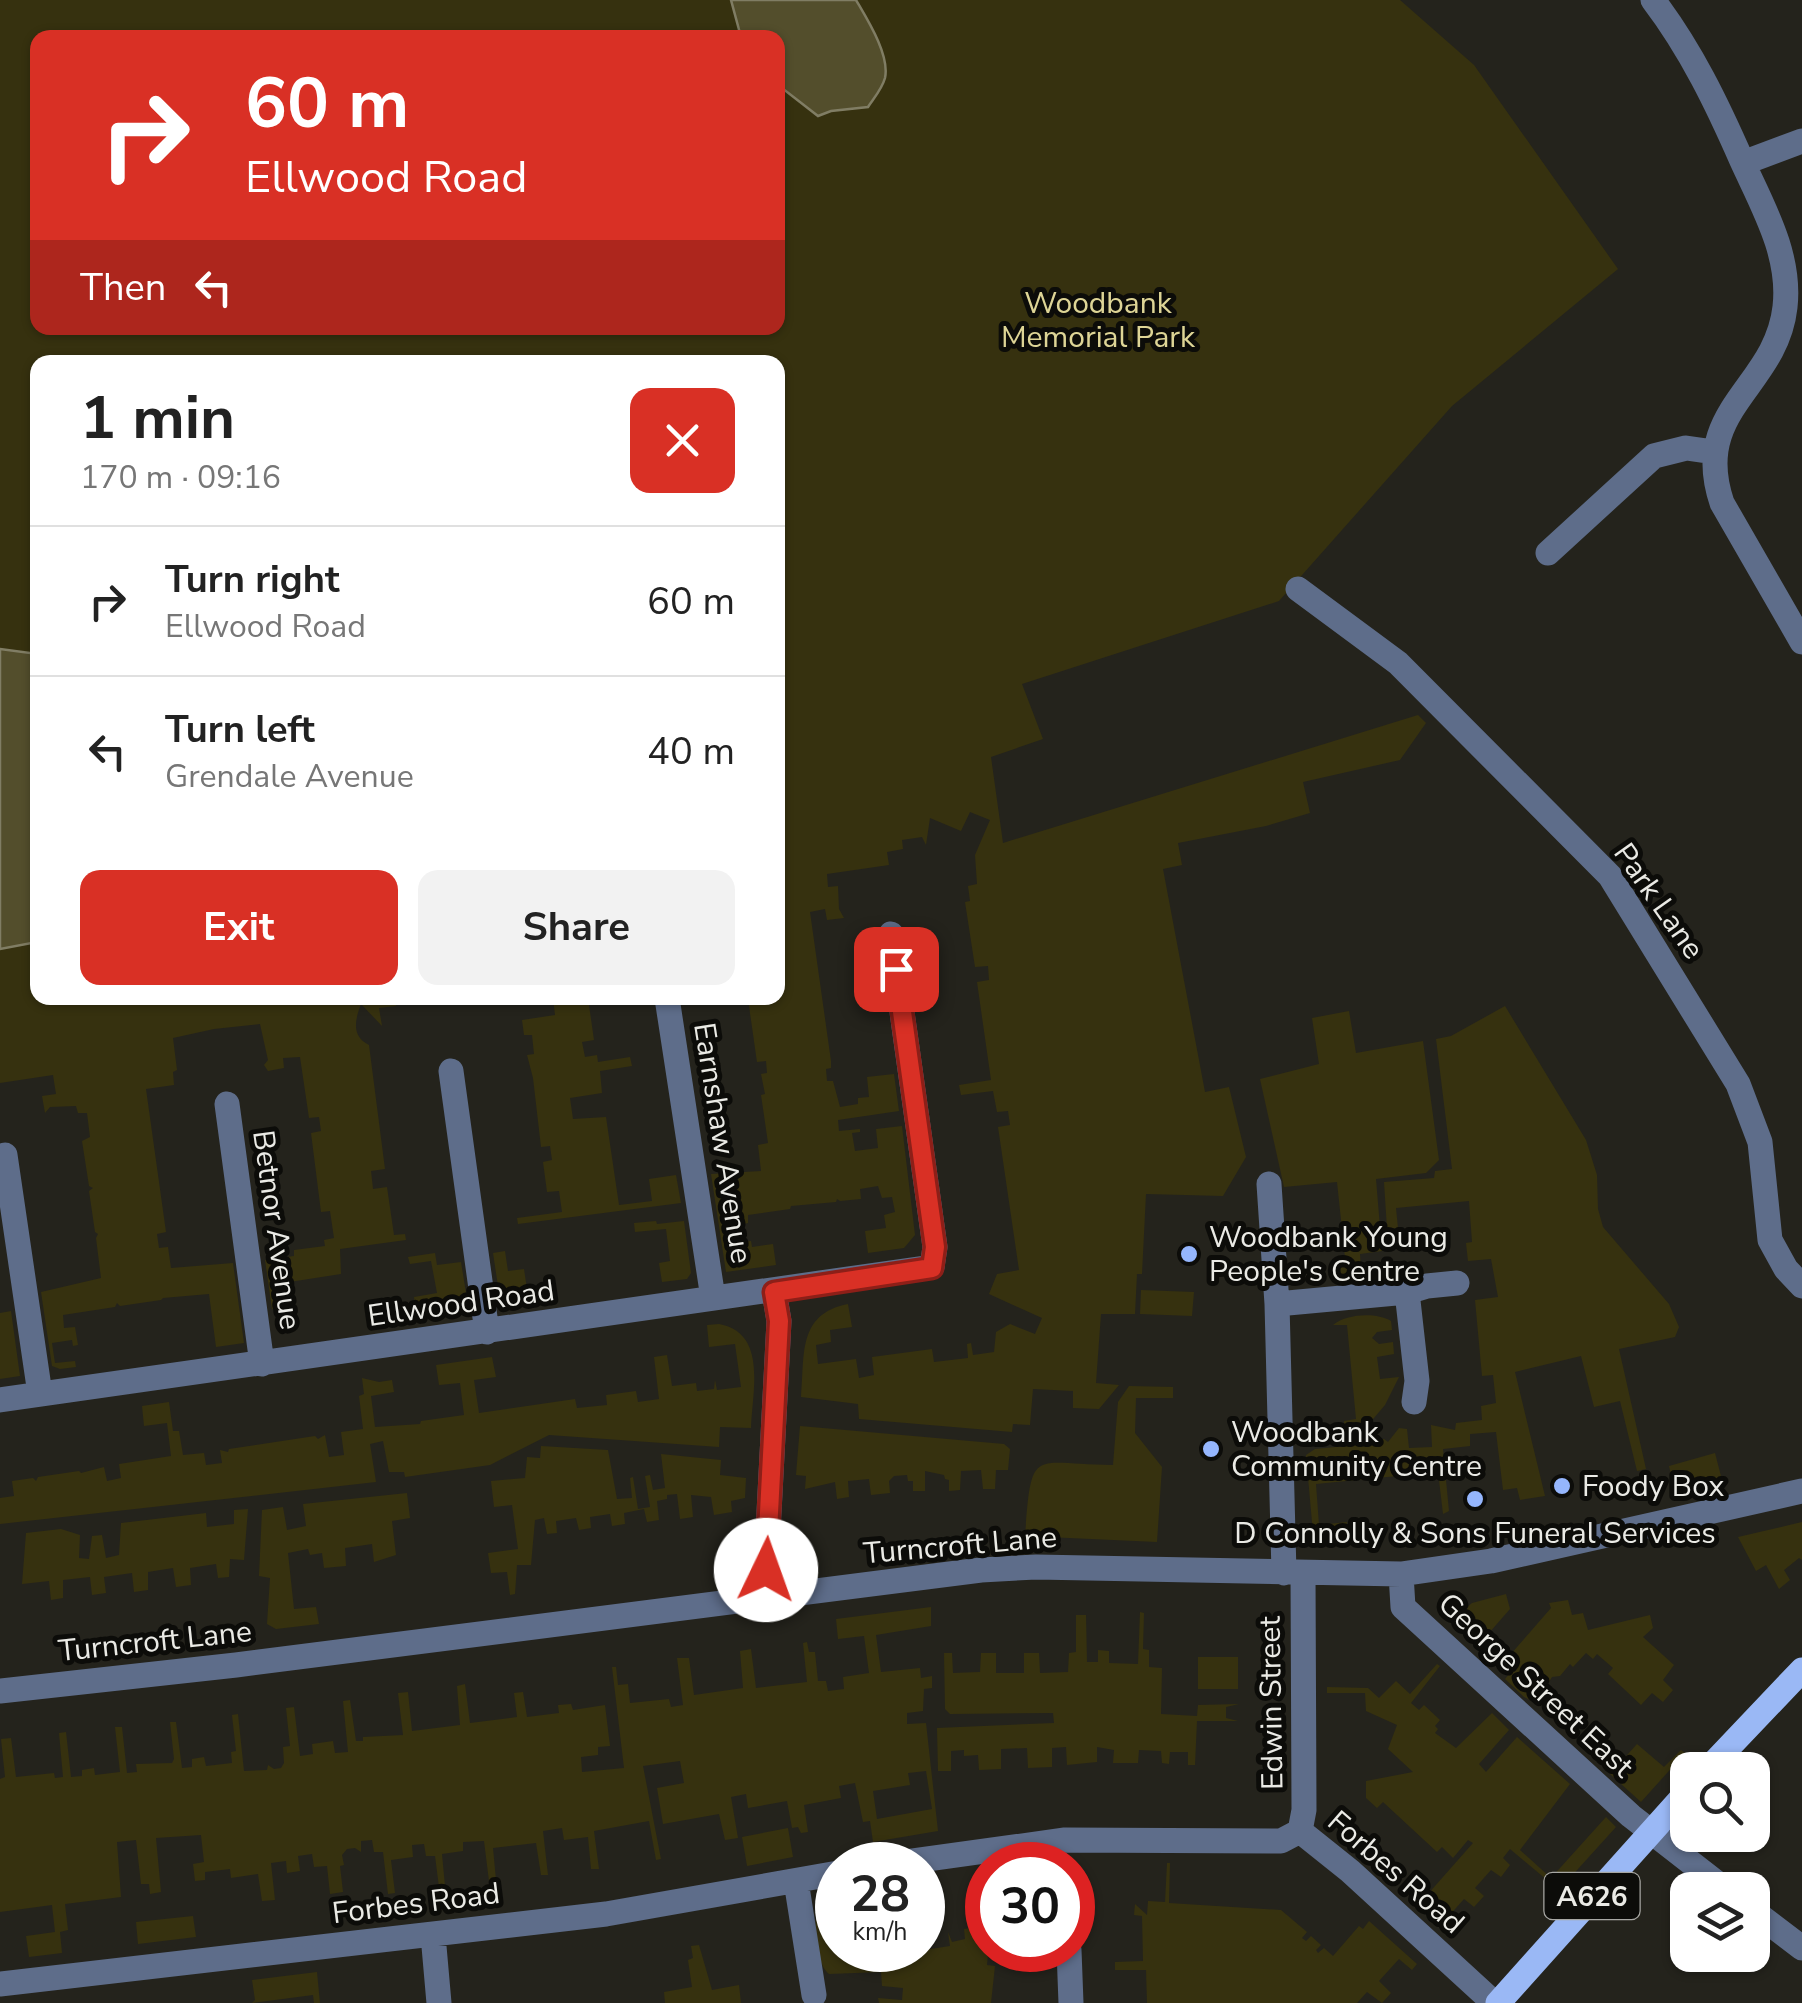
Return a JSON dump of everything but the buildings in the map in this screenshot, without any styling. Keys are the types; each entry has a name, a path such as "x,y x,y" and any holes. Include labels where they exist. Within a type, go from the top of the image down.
{"main road":[{"path":"1723,1752 1802,1670"},
{"name":"A626","path":"1496,2003 1670,1810"}],"street":[{"path":"1653,0 1711,91 1772,223 1785,284 1785,309 1763,368 1724,420 1714,452 1714,481 1722,503 1802,642"},
{"path":"1743,163 1802,141"},
{"path":"1548,553 1654,456 1686,448 1714,452"},
{"name":"Park Lane","path":"1298,588 1398,663 1610,876 1738,1084 1760,1142 1770,1240 1802,1286"},
{"name":"Ellwood Road","path":"0,1400 932,1268 935,1247 890,934"},
{"name":"Earnshaw Avenue","path":"668,1005 713,1298"},
{"path":"451,1071 487,1332"},
{"name":"Betnor Avenue","path":"227,1104 262,1364"},
{"path":"5,1155 40,1394"},
{"name":"Edwin Street","path":"1269,1184 1294,1573 1304,1820 1300,1832"},
{"path":"1277,1304 1407,1292 1456,1282"},
{"path":"768,1598 766,1570 779,1321 774,1292"},
{"path":"1407,1292 1417,1381 1414,1402"},
{"name":"Turncroft Lane","path":"0,1691 236,1666 935,1575 1036,1567 1401,1574 1491,1561 1802,1491"},
{"name":"George Street East","path":"1401,1574 1403,1607 1650,1832 1702,1872"},
{"name":"Forbes Road","path":"1095,1850 1281,1841 1300,1832 1496,2003"},
{"name":"Forbes Road","path":"0,1984 620,1912 815,1877"},
{"path":"796,1881 814,1995"},
{"path":"1770,1921 1798,1938"},
{"path":"433,1935 439,2003"},
{"path":"1070,1972 1071,2003"}],"green space":[{"name":"Woodbank Memorial Park","path":"0,0 1400,0 1474,65 1618,269 1452,406 1279,601 1022,684 1043,739 991,757 1003,843 1418,715 1426,723 1400,760 1303,782 1310,813 1178,843 1182,865 1163,869 1205,1092 1229,1087 1246,1157 1223,1196 1146,1194 1142,1274 1137,1274 1135,1314 1101,1314 1096,1383 1119,1385 1099,1409 1073,1408 1073,1391 1033,1389 1030,1425 1013,1424 1012,1432 859,1419 858,1404 801,1397 807,1339 820,1317 832,1309 848,1304 852,1327 830,1330 831,1342 816,1345 818,1364 856,1359 859,1378 874,1375 872,1357 932,1349 934,1362 968,1358 967,1344 971,1343 973,1355 994,1352 996,1332 1010,1324 1035,1334 1042,1318 989,1294 997,1274 1019,1270 998,1127 1010,1125 1008,1111 997,1112 993,1091 961,1095 959,1085 991,1080 977,982 989,980 988,966 975,967 965,902 970,901 968,886 977,884 975,855 990,820 970,812 961,831 930,818 926,845 922,837 902,840 903,849 887,852 889,865 827,874 828,887 838,886 839,909 844,918 827,920 825,909 810,912 831,1061 831,1068 826,1069 827,1081 833,1081 840,1107 858,1104 858,1098 869,1097 867,1077 894,1074 899,1111 838,1120 839,1131 860,1129 852,1133 855,1151 878,1148 876,1129 902,1126 915,1235 904,1248 868,1253 865,1231 886,1228 884,1215 895,1212 892,1197 882,1198 878,1186 860,1189 861,1199 837,1199 748,1215 748,1223 740,1225 742,1242 751,1241 752,1247 773,1244 776,1265 726,1272 711,1174 761,1171 758,1145 768,1143 761,1074 767,1073 766,1061 757,1062 749,1005 785,1005 785,355 30,355 30,1005 361,1005 356,1027 359,1037 369,1045 385,1169 371,1171 373,1189 387,1187 394,1235 405,1234 406,1240 340,1249 341,1274 283,1283 286,1307 272,1309 265,1260 294,1256 294,1250 325,1246 324,1240 334,1238 330,1211 321,1212 311,1133 321,1131 319,1117 309,1118 300,1057 283,1058 284,1068 268,1071 260,1024 173,1038 177,1070 173,1072 174,1085 146,1089 166,1232 157,1234 159,1248 168,1247 171,1268 233,1263 244,1343 216,1347 209,1294 120,1306 117,1303 115,1307 63,1315 64,1328 75,1327 78,1345 73,1346 72,1340 52,1343 55,1363 75,1361 76,1367 52,1366 41,1292 101,1278 98,1234 89,1191 93,1188 89,1186 82,1141 90,1137 87,1113 78,1113 76,1106 50,1107 45,1113 42,1096 56,1094 53,1075 0,1083"},
{"name":"Woodbank Memorial Park","path":"362,1005 396,1005 379,1008 382,1026"},
{"path":"554,1005 589,1005 594,1040 582,1042 585,1057 597,1055 598,1062 630,1057 632,1066 600,1071 602,1093 570,1098 573,1119 606,1117 619,1205 652,1201 649,1179 676,1175 681,1203 518,1224 517,1218 562,1212 559,1191 547,1192 543,1162 552,1160 550,1146 541,1147 527,1055 534,1054 532,1035 524,1035 522,1020 555,1015"},
{"path":"1505,1006 1586,1140 1597,1175 1603,1227 1669,1304 1679,1327 1675,1337 1619,1349 1646,1469 1637,1471 1620,1401 1594,1407 1581,1356 1515,1372 1545,1496 1520,1500 1517,1488 1503,1490 1496,1432 1470,1434 1470,1446 1443,1449 1449,1511 1443,1514 1438,1472 1316,1484 1319,1525 1347,1522 1347,1529 1313,1533 1306,1455 1315,1449 1346,1446 1344,1421 1356,1419 1347,1325 1333,1325 1361,1315 1391,1321 1392,1330 1377,1332 1372,1338 1379,1344 1393,1342 1394,1354 1377,1357 1380,1379 1399,1377 1385,1405 1368,1425 1374,1440 1388,1442 1399,1428 1407,1429 1409,1448 1432,1447 1431,1425 1455,1430 1456,1423 1482,1420 1481,1406 1496,1403 1493,1375 1482,1376 1475,1300 1498,1297 1491,1259 1468,1261 1466,1243 1472,1242 1469,1201 1396,1208 1398,1228 1387,1229 1384,1182 1434,1178 1435,1171 1452,1169 1436,1039 1451,1036"},
{"path":"1349,1011 1356,1053 1423,1041 1439,1160 1426,1173 1376,1179 1382,1251 1360,1254 1361,1269 1357,1276 1334,1278 1333,1268 1346,1267 1337,1182 1284,1187 1260,1079 1319,1064 1312,1018"},
{"path":"684,1221 691,1273 687,1279 662,1282 659,1263 670,1261 666,1229 635,1232 634,1223"},
{"path":"505,1251 508,1271 524,1269 529,1302 501,1306 493,1253"},
{"path":"435,1253 437,1265 461,1262 468,1305 466,1310 417,1317 414,1297 437,1293 431,1261 410,1264 408,1257"},
{"path":"1141,1290 1194,1292 1192,1316 1140,1314"},
{"path":"11,1311 20,1376 0,1379 0,1313"},
{"path":"719,1324 745,1339 751,1351 754,1382 751,1428 720,1427 719,1447 549,1435 490,1465 405,1477 404,1472 389,1472 383,1441 370,1444 376,1482 0,1524 0,1498 14,1496 12,1481 36,1481 38,1477 104,1467 107,1481 121,1478 119,1464 171,1456 167,1423 144,1426 142,1406 169,1402 173,1431 179,1431 183,1455 204,1453 206,1465 222,1463 220,1450 228,1452 325,1435 329,1457 344,1455 341,1432 363,1429 359,1396 364,1394 362,1378 392,1380 394,1392 371,1396 375,1427 420,1424 464,1415 460,1383 439,1385 436,1365 492,1357 496,1377 474,1380 479,1413 575,1399 577,1408 607,1405 606,1395 636,1391 638,1402 659,1399 654,1357 667,1355 672,1386 696,1383 697,1391 714,1389 715,1380 717,1390 741,1387 735,1344 709,1347 707,1325"},
{"path":"1129,1386 1173,1387 1173,1398 1136,1398 1135,1433 1162,1467 1157,1542 1025,1536 1030,1486 1041,1466 1113,1465 1118,1402"},
{"path":"800,1426 1004,1444 1010,1449 1008,1470 996,1470 995,1489 983,1489 981,1470 961,1471 960,1490 949,1491 949,1480 944,1475 925,1471 925,1491 913,1491 913,1481 908,1481 907,1475 894,1476 889,1481 890,1493 871,1495 869,1479 848,1481 849,1497 837,1499 835,1482 805,1489 806,1476 796,1475"},
{"path":"541,1446 608,1450 617,1499 632,1498 633,1477 638,1509 650,1507 645,1476 650,1475 653,1490 665,1488 661,1454 721,1460 720,1475 746,1478 745,1498 731,1501 732,1512 714,1515 711,1497 691,1495 693,1517 680,1519 677,1494 667,1495 667,1499 657,1501 659,1520 647,1522 644,1509 624,1513 625,1524 612,1526 610,1514 590,1517 591,1528 579,1530 576,1518 556,1521 557,1533 547,1534 544,1518 535,1520 531,1565 517,1565 515,1594 510,1595 507,1572 491,1573 488,1553 518,1549 512,1505 494,1507 491,1481 525,1478 527,1457 540,1458"},
{"path":"1715,1453 1722,1480 1675,1492 1669,1466"},
{"path":"407,1493 410,1518 392,1521 396,1555 374,1562 372,1544 345,1548 346,1566 324,1568 322,1553 310,1555 308,1549 288,1553 294,1609 316,1607 319,1624 276,1629 267,1624 270,1578 259,1576 262,1510 283,1507 287,1530 306,1526 303,1504"},
{"path":"248,1509 244,1560 230,1559 229,1577 218,1578 216,1564 190,1568 191,1585 176,1587 173,1568 148,1572 148,1590 134,1592 132,1573 104,1577 106,1593 92,1595 90,1577 63,1580 63,1598 51,1600 49,1581 22,1584 26,1533 61,1529 80,1535 79,1558 89,1559 92,1536 102,1535 106,1558 119,1555 121,1523 206,1513 207,1527 234,1524 234,1510"},
{"path":"1802,1522 1802,1560 1799,1558 1784,1570 1790,1580 1779,1589 1766,1565 1756,1571 1738,1537"},
{"path":"1506,1594 1510,1609 1489,1633 1462,1611 1472,1603"},
{"path":"1568,1600 1572,1615 1583,1613 1588,1630 1650,1615 1653,1628 1643,1637 1674,1665 1663,1680 1673,1690 1663,1702 1652,1693 1641,1705 1608,1674 1613,1668 1597,1654 1593,1659 1586,1653 1573,1667 1570,1664 1560,1676 1552,1677 1536,1703 1505,1679 1519,1662 1510,1655 1551,1608 1549,1603"},
{"path":"931,1607 931,1626 876,1635 881,1672 920,1668 921,1678 932,1676 932,1688 924,1689 923,1711 907,1713 907,1724 926,1723 938,1831 873,1842 870,1821 863,1822 855,1783 839,1786 841,1798 804,1805 808,1832 792,1828 787,1801 748,1808 746,1794 731,1797 738,1838 725,1840 719,1814 663,1824 657,1788 684,1783 680,1761 643,1766 661,1859 656,1860 649,1821 594,1831 599,1869 591,1869 588,1837 564,1840 562,1828 543,1831 548,1875 541,1875 536,1843 493,1848 496,1880 489,1881 484,1841 463,1842 463,1851 442,1854 445,1886 439,1887 435,1856 426,1856 424,1844 412,1845 413,1857 391,1860 395,1893 388,1894 383,1852 374,1852 372,1840 361,1841 361,1852 347,1849 342,1855 343,1892 330,1894 327,1866 314,1867 312,1854 298,1856 300,1871 287,1873 286,1861 271,1863 275,1900 262,1901 258,1874 231,1878 230,1869 205,1872 205,1880 195,1881 193,1864 204,1862 201,1835 156,1838 161,1892 150,1894 149,1884 141,1884 136,1840 117,1842 121,1897 65,1904 68,1930 60,1932 62,1953 29,1957 26,1936 55,1932 52,1905 0,1912 0,1779 5,1777 1,1739 11,1738 16,1777 54,1773 55,1778 63,1777 59,1733 66,1732 71,1777 82,1776 82,1770 94,1768 95,1775 120,1772 115,1727 122,1727 127,1773 137,1772 136,1764 172,1763 170,1722 176,1722 182,1768 192,1767 192,1759 204,1757 206,1766 232,1763 231,1752 236,1751 232,1715 238,1714 244,1771 267,1770 268,1765 281,1768 283,1747 290,1746 286,1708 294,1707 300,1756 313,1754 312,1744 333,1741 335,1753 348,1752 343,1701 350,1700 356,1741 363,1741 363,1737 403,1735 398,1693 408,1692 412,1731 460,1725 457,1686 465,1684 470,1723 517,1717 514,1693 523,1692 527,1717 559,1713 558,1705 571,1704 573,1710 605,1705 610,1746 598,1747 598,1755 581,1757 582,1772 624,1768 612,1667 616,1667 618,1685 628,1684 630,1703 669,1699 671,1707 683,1705 677,1658 689,1658 694,1695 743,1688 740,1651 751,1649 756,1688 807,1682 803,1643 807,1642 809,1652 815,1652 818,1681 826,1681 828,1691 844,1689 843,1677 869,1673 864,1636 838,1639 836,1619","holes":["926,1771 932,1809 877,1819 873,1791 910,1785 908,1773"]},
{"path":"1140,1612 1144,1613 1143,1649 1149,1650 1149,1667 1162,1668 1161,1714 1197,1716 1198,1705 1239,1704 1226,1707 1226,1718 1238,1721 1197,1721 1195,1765 1188,1765 1188,1752 1170,1752 1169,1764 1162,1763 1161,1751 1139,1750 1138,1763 1113,1763 1114,1750 1097,1747 1097,1762 1067,1765 1066,1747 1052,1748 1052,1767 1028,1768 1027,1748 1001,1749 1001,1769 979,1770 978,1755 964,1756 964,1750 951,1751 951,1771 938,1771 937,1728 1054,1723 1053,1713 950,1714 945,1709 944,1653 952,1653 953,1673 980,1672 981,1653 996,1653 996,1673 1024,1673 1024,1653 1039,1653 1040,1673 1068,1672 1069,1653 1076,1652 1076,1615 1086,1615 1087,1662 1098,1662 1098,1650 1109,1651 1109,1663 1138,1664"},
{"path":"1198,1657 1238,1657 1238,1689 1198,1689"},
{"path":"1437,1664 1440,1666 1411,1703 1419,1710 1424,1705 1440,1720 1435,1733 1456,1748 1492,1713 1509,1730 1479,1764 1486,1772 1517,1737 1570,1784 1520,1850 1551,1878 1606,1817 1616,1827 1559,1890 1510,1849 1503,1858 1510,1865 1501,1877 1491,1870 1475,1888 1484,1896 1474,1907 1464,1899 1448,1917 1457,1926 1451,1932 1420,1903 1473,1843 1468,1840 1453,1858 1442,1847 1437,1852 1383,1802 1377,1808 1366,1798 1366,1781 1413,1772 1388,1749 1397,1725 1366,1711 1365,1693 1327,1693 1327,1687 1368,1688 1379,1698 1396,1681 1410,1694"},
{"path":"1637,1744 1664,1767 1670,1761 1670,1770 1641,1802 1610,1774"},
{"path":"788,1828 793,1857 747,1866 742,1837"},
{"path":"1167,1863 1169,1903 1281,1910 1307,1932 1302,1938 1306,1941 1311,1936 1321,1945 1318,1953 1324,1948 1333,1956 1359,1926 1363,1929 1369,1921 1417,1964 1412,1970 1399,1959 1379,1981 1391,1993 1382,2003 1367,1992 1357,2003 1147,2003 1146,1970 1115,1970 1115,1962 1143,1961 1142,1916 1134,1915 1135,1904 1147,1915 1148,1901 1165,1902"},
{"path":"193,1916 196,1937 138,1944 136,1922"},
{"path":"948,1932 952,1942 965,1939 965,1972 994,1972 991,2003 879,2003 878,1998 902,2000 903,1988 882,1986 881,1972 945,1972 945,1947 950,1946"},
{"path":"699,1945 712,1990 739,1985 741,2003 665,2003 664,1992 692,1987 688,1960 693,1958 691,1946"},
{"path":"317,1972 320,2003 314,2003 313,1995 252,2003 252,1980"}],"shaded area":[{"path":"731,0 856,0 884,59 885,78 868,107 818,116 785,90 785,30 739,30"},
{"path":"0,649 30,653 30,943 0,949"}],"place":[{"name":"Woodbank Young People's Centre","path":"1189,1254"},
{"name":"Woodbank Community Centre","path":"1211,1449"},
{"name":"Foody Box","path":"1562,1486"},
{"name":"D Connolly & Sons Funeral Services","path":"1475,1499"}],"route":[{"path":"766,1570 779,1321 774,1292 932,1268 935,1247 896,969"}]}
